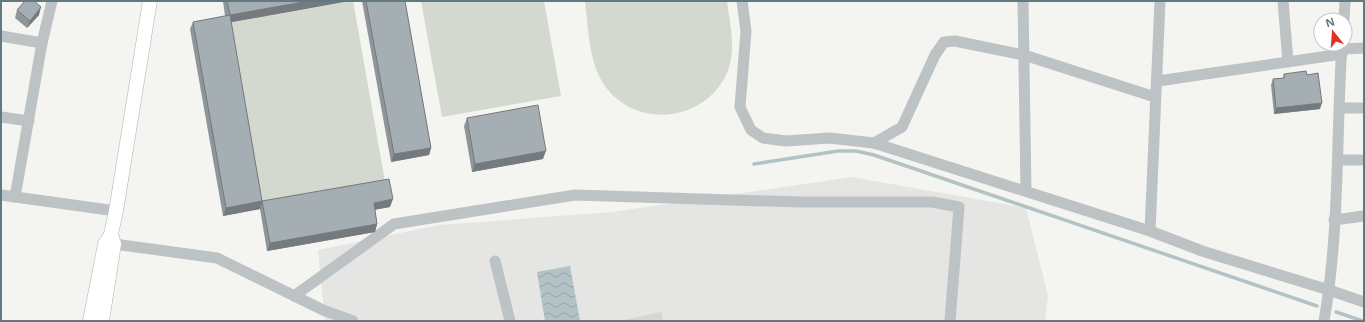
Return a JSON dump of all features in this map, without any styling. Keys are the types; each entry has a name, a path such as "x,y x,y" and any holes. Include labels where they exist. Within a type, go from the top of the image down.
{"main road":[{"path":"102,321 116,211 150,1"},
{"path":"90,321 105,244 113,239"}],"street":[{"path":"15,196 42,43 52,1"},
{"path":"742,1 746,31 740,107 751,130 763,138 786,141 829,138 874,143 1150,231 1202,251 1330,290 1364,302"},
{"path":"1023,1 1026,191"},
{"path":"1150,231 1155,97 1158,81 1160,1"},
{"path":"1283,1 1288,62"},
{"path":"1344,12 1345,1"},
{"path":"1,36 42,43"},
{"path":"874,143 902,127 935,55 944,42 955,41 1024,55 1155,97"},
{"path":"1353,48 1364,48"},
{"path":"1158,81 1288,62 1330,52"},
{"path":"1324,321 1330,290 1338,160 1342,52"},
{"path":"1340,108 1364,108"},
{"path":"1,117 29,121"},
{"path":"1338,160 1364,160"},
{"path":"1,195 116,211"},
{"path":"294,296 394,224 575,195 800,202 932,202 959,207 950,321"},
{"path":"1334,220 1364,216"},
{"path":"113,239 217,258 324,310 353,321"},
{"path":"495,261 510,321"}],"shaded area":[{"path":"353,1 386,187 260,209 227,23"},
{"path":"421,1 544,1 561,96 442,117"},
{"path":"585,1 727,1 732,37 732,55 727,73 717,90 703,102 686,111 668,114 650,114 632,108 616,98 603,83 598,74 590,44"},
{"path":"852,177 1026,208 1048,295 1045,321 325,321 318,250 439,225 612,212"},
{"path":"661,312 663,321 619,321"}],"water":[{"path":"570,266 580,321 545,321 537,272"}],"building":[{"path":"25,1 34,1 41,7 30,21 17,10"},
{"path":"227,1 309,1 230,15"},
{"path":"366,1 405,1 431,148 394,154"},
{"path":"230,15 262,201 226,208 193,22"},
{"path":"1306,71 1307,75 1318,73 1322,103 1276,108 1273,79 1284,78 1284,74"},
{"path":"538,105 546,151 475,164 467,118"},
{"path":"389,179 393,199 374,203 377,224 270,243 262,201"}],"waterway":[{"path":"754,164 838,151 856,151 874,155 1317,306"},
{"path":"1336,312 1363,321"}]}
